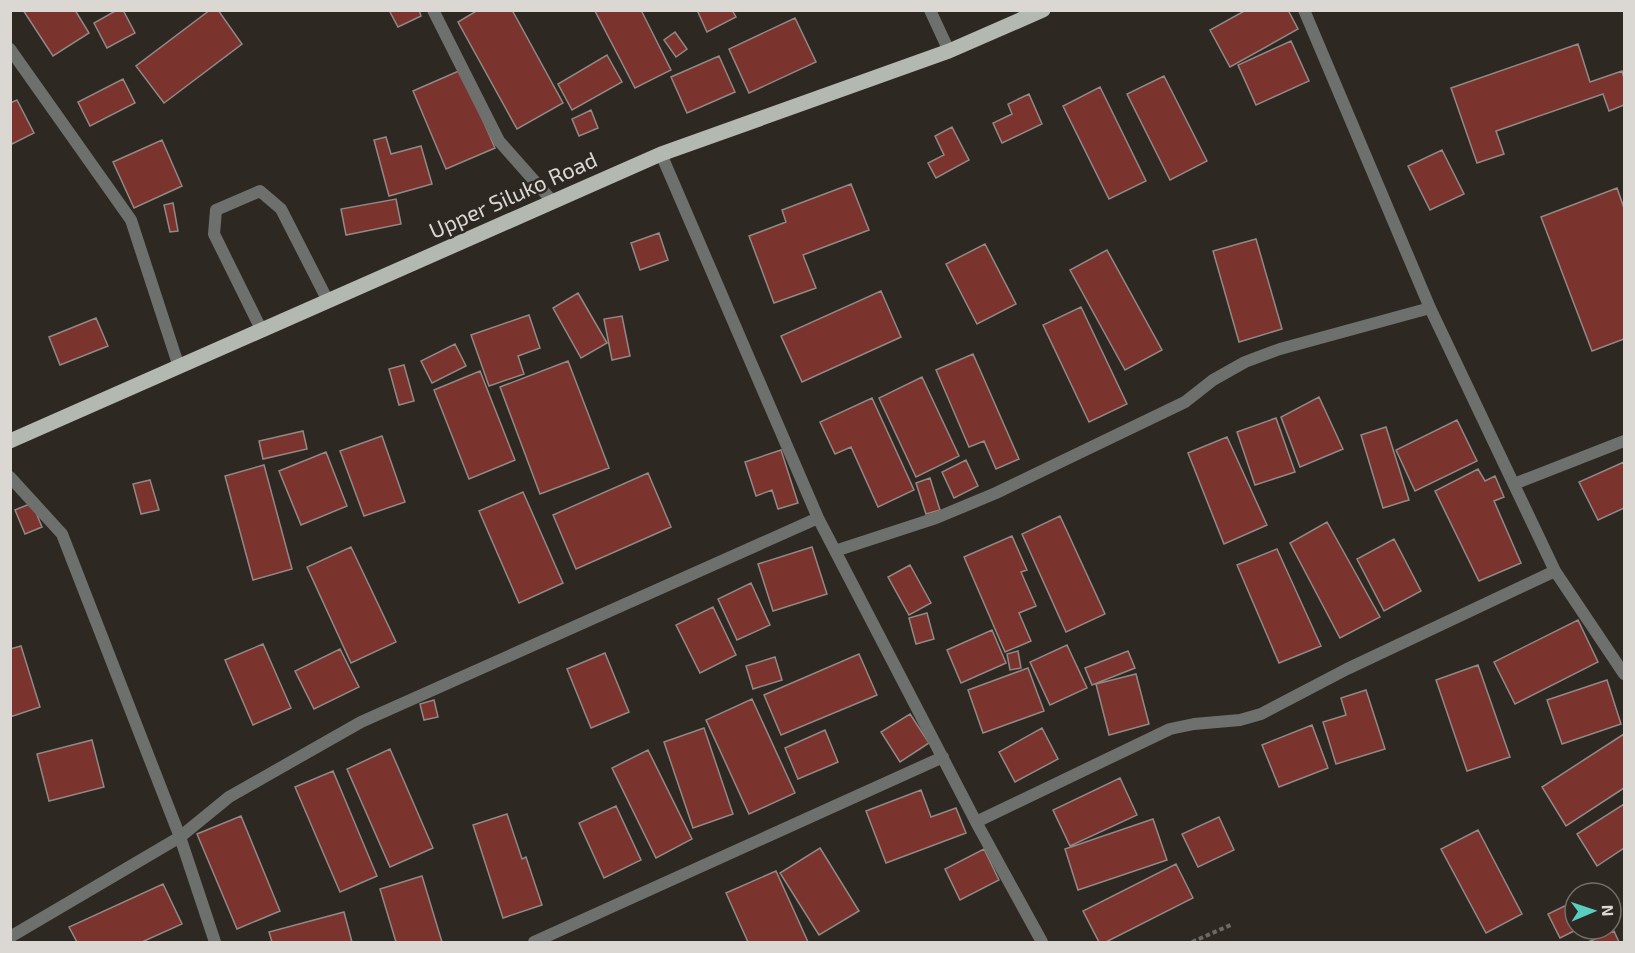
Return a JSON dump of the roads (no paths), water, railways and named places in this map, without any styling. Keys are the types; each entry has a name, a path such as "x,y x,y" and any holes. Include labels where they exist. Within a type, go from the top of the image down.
{"main road":[{"name":"Upper Siluko Road","path":"10,441 661,154 949,51 1043,10"}],"street":[{"path":"433,10 499,141 553,202"},
{"path":"930,10 949,51"},
{"path":"1304,10 1430,308 1555,571 1624,674"},
{"path":"10,49 131,220 179,367"},
{"path":"661,154 818,518 976,822 1042,942"},
{"path":"262,331 214,234 216,210 260,190 281,209 328,301"},
{"path":"835,551 936,518 996,493 1185,402 1213,380 1245,362 1281,349 1430,308"},
{"path":"1514,484 1624,441"},
{"path":"10,477 62,534 180,837 215,942"},
{"path":"10,937 180,837 229,797 361,722 818,518"},
{"path":"976,822 1170,729 1194,724 1240,720 1261,714 1347,669 1555,571"},
{"path":"534,942 944,757"}]}
